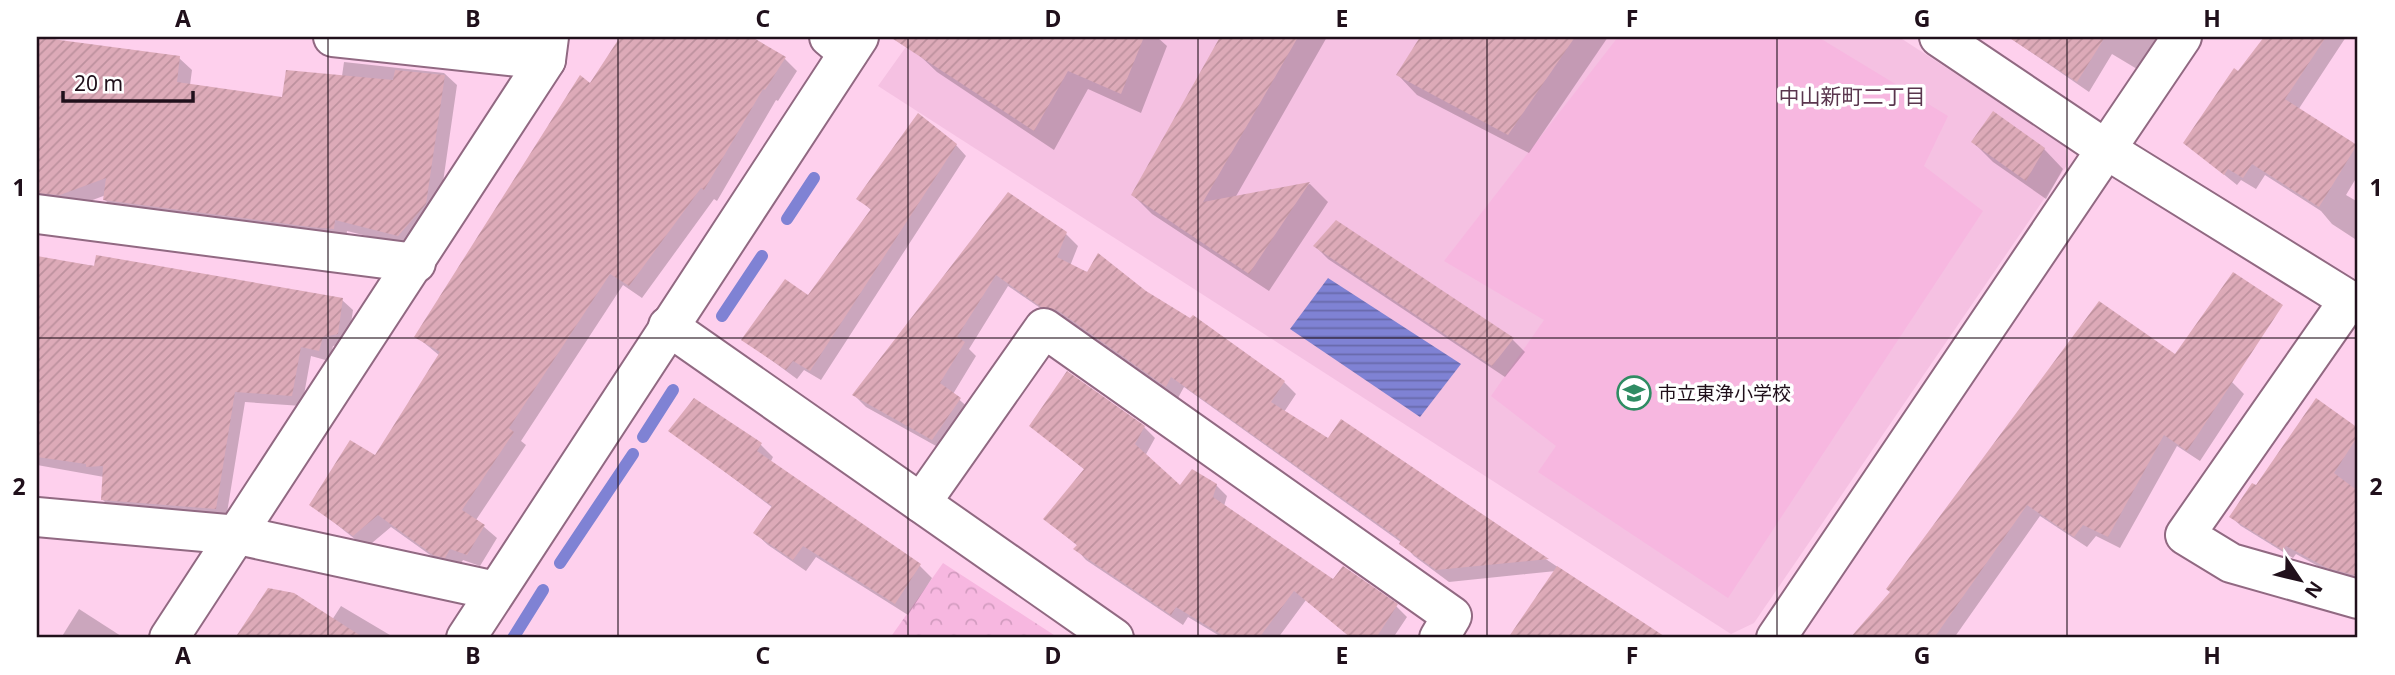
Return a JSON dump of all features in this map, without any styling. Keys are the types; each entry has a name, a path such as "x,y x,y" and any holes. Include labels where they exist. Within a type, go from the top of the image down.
{"street":[{"path":"169,638 416,263 547,48 333,37"},
{"path":"1939,37 2107,150 2349,300 2185,534 2231,563 2358,599"},
{"path":"1776,638 2182,37"},
{"path":"466,638 668,326 845,42"},
{"path":"37,214 416,263"},
{"path":"668,326 1114,638"},
{"path":"921,503 1044,328 1452,616 1439,638"},
{"path":"37,517 237,535 496,591"}],"shaded area":[{"name":"市立東浄小学校","path":"913,37 1899,37 2065,145 2068,164 1754,623 1731,634 878,86"}],"green space":[{"path":"1618,37 1818,37 1948,116 1924,166 1983,211 1728,598 1538,472 1556,446 1491,396 1544,320 1444,261"},
{"path":"943,563 1054,635 1052,638 890,638"}],"water":[{"path":"1328,278 1461,364 1420,417 1290,329"}],"building":[{"path":"37,37 180,56 177,82 282,97 286,70 393,80 395,70 445,75 426,204 398,236 335,220 334,229 103,200 106,178 60,195 37,193"},
{"path":"620,37 752,37 786,57 765,90 763,89 704,190 701,188 629,286 610,274 509,428 514,432 462,510 485,525 467,555 450,549 445,558 433,555 378,515 353,536 309,505 350,440 375,455 440,352 414,337 580,75 590,83"},
{"path":"890,37 1144,37 1121,94 1068,71 1034,131"},
{"path":"1220,37 1298,37 1203,202 1310,182 1249,274 1131,195"},
{"path":"1420,37 1575,37 1508,135 1396,75"},
{"path":"2008,37 2105,37 2077,82"},
{"path":"2264,37 2326,37 2285,99 2357,145 2319,207 2252,164 2243,178 2228,169 2224,175 2183,143 2234,68 2238,71"},
{"path":"1993,111 2045,148 2026,181 1971,142"},
{"path":"918,113 957,144 810,371 793,361 786,370 741,340 785,279 808,295 871,209 856,199"},
{"path":"1008,192 1067,232 1057,257 1087,272 1098,253 1146,291 1190,318 1193,315 1285,381 1271,402 1328,438 1341,419 1549,559 1436,570 1399,544 1401,540 1171,377 1166,387 1057,310 1041,307 996,275 957,337 965,342 940,383 961,398 932,440 852,395"},
{"path":"1336,220 1514,338 1492,366 1313,246"},
{"path":"96,255 343,298 338,334 323,337 319,351 301,347 292,396 235,392 216,509 101,500 103,466 86,467 86,464 37,457 37,256 94,266"},
{"path":"2233,272 2283,305 2187,451 2164,435 2108,537 2083,525 2074,537 2027,505 1934,638 1850,638 1890,592 1886,589 2099,301 2175,354"},
{"path":"1067,371 1145,426 1135,444 1180,485 1192,469 1217,484 1213,497 1333,579 1343,566 1398,604 1376,638 1351,638 1294,591 1259,638 1227,638 1176,607 1171,615 1073,549 1077,545 1043,519 1084,469 1029,426"},
{"path":"694,398 762,443 757,451 921,564 895,604 803,546 793,560 753,533 772,506 668,431"},
{"path":"2316,398 2358,428 2358,436 2334,473 2358,491 2358,576 2327,568 2286,546 2283,550 2229,517 2252,483 2256,485"},
{"path":"1557,566 1667,638 1508,638"},
{"path":"268,588 294,593 364,638 235,638"}],"waterway":[{"path":"787,219 814,178"},
{"path":"722,316 762,256"},
{"path":"643,437 673,390"},
{"path":"560,563 633,454"},
{"path":"513,638 543,590"}],"place":[{"name":"市立東浄小学校","path":"1634,393"}],"district":[{"name":"中山新町二丁目","path":"1852,97"}]}
